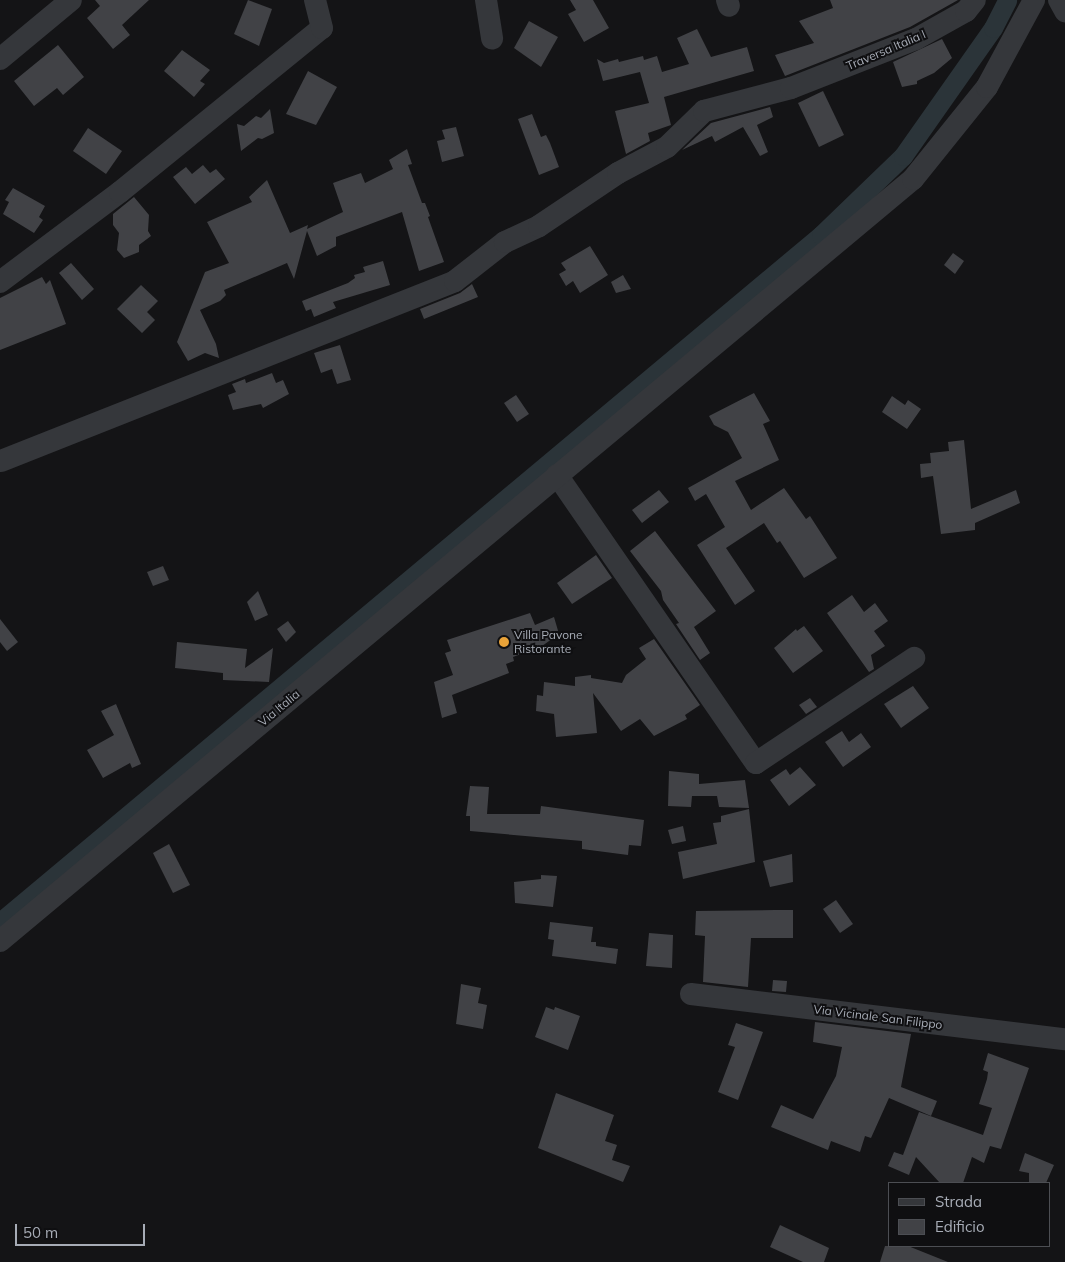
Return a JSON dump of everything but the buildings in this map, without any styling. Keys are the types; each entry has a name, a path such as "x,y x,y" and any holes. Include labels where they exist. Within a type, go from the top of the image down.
{"street":[{"path":"0,60 71,0"},
{"path":"0,282 120,192 322,28 314,0"},
{"path":"486,0 492,39"},
{"name":"Traversa Italia I","path":"1,461 455,281 505,242 538,226 618,173 667,147 704,111 791,88 916,39 966,11 975,0"},
{"name":"Via Italia","path":"0,941 556,474 913,179 987,86 1034,0"},
{"path":"1059,0 1065,11"},
{"path":"556,474 756,763 914,658"},
{"name":"Via Vicinale San Filippo","path":"691,994 1065,1039"}],"waterway":[{"path":"0,922 821,235 903,156 993,28 1007,0"}],"place":[{"name":"Villa Pavone Ristorante","path":"504,642"}]}
